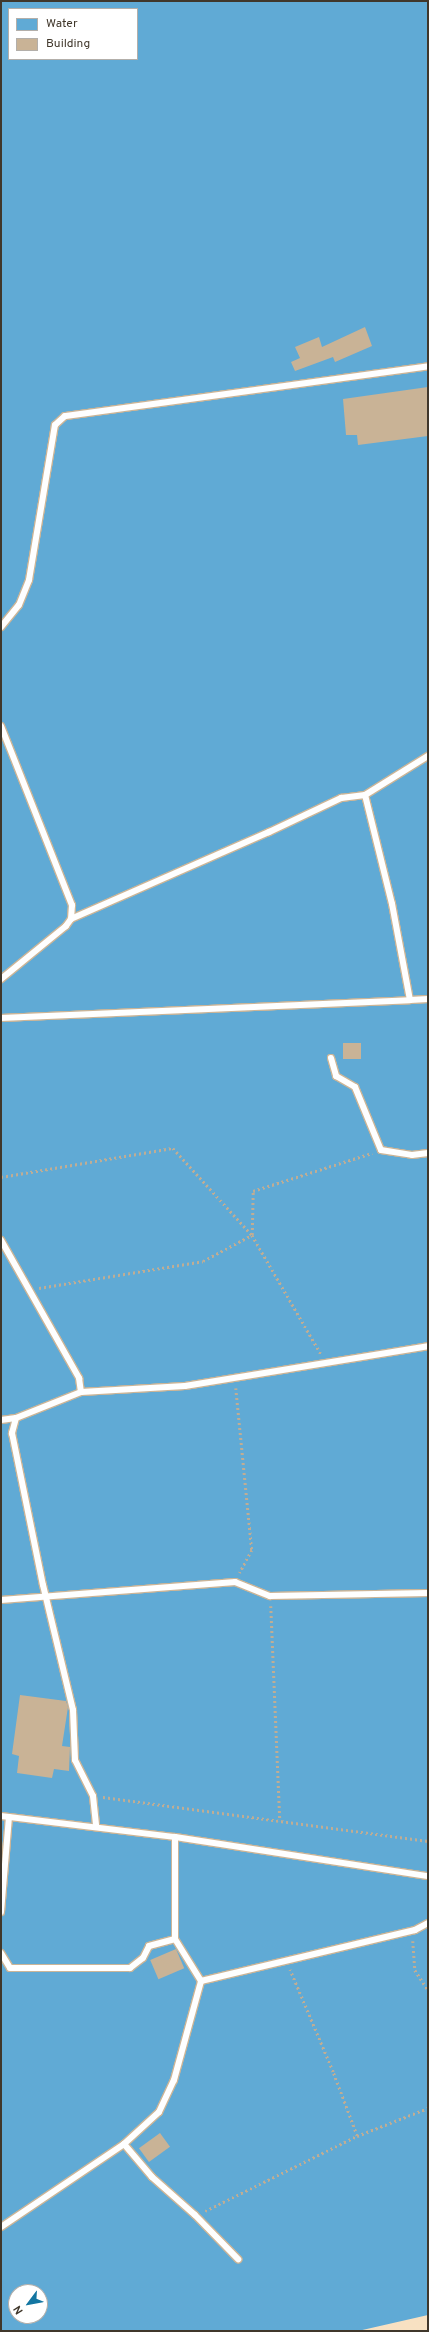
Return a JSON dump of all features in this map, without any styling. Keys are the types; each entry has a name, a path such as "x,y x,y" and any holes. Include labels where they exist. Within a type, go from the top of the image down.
{"lane":[{"path":"1,627 19,605 29,580 55,425 66,416 428,366"},
{"path":"1,726 72,905 71,919"},
{"path":"1,978 66,926 71,919 269,832 341,798 365,795 428,756"},
{"path":"365,795 392,904 410,1000"},
{"path":"1,1018 428,999"},
{"path":"331,1058 336,1076 355,1087 381,1150 412,1155 428,1153"},
{"path":"1,1240 79,1378 81,1392"},
{"path":"1,1420 16,1418 81,1392 185,1386 428,1346"},
{"path":"16,1418 12,1433 46,1598 73,1710 75,1760 93,1796 96,1826"},
{"path":"1,1600 46,1598 235,1582 270,1596 428,1593"},
{"path":"1,1816 175,1836 428,1876"},
{"path":"1,1912 9,1816"},
{"path":"1,2227 124,2144 159,2112 174,2080 201,1981 175,1939 175,1836"},
{"path":"201,1981 412,1930 428,1923"},
{"path":"1,1953 10,1968 130,1968 143,1958 149,1946 175,1939"},
{"path":"124,2144 152,2177 195,2215 238,2259"}],"path":[{"path":"1,1178 173,1148 252,1235 295,1305 326,1363"},
{"path":"252,1235 253,1191 381,1150"},
{"path":"29,1290 203,1261 252,1235"},
{"path":"235,1378 252,1550 235,1582"},
{"path":"270,1596 280,1821"},
{"path":"93,1796 428,1841"},
{"path":"412,1930 415,1970 428,1990"},
{"path":"286,1961 333,2072 357,2136"},
{"path":"195,2215 357,2136 428,2108"}],"water":[{"path":"1,1 428,1 428,2315 358,2331 1,2331"}],"building":[{"path":"365,327 372,346 335,362 333,357 295,371 291,362 300,358 295,347 319,337 322,347"},
{"path":"428,387 428,436 358,445 357,435 346,435 343,399"},
{"path":"343,1043 361,1043 361,1059 343,1059"},
{"path":"20,1695 66,1701 68,1707 62,1746 70,1747 69,1771 54,1769 52,1778 17,1773 19,1756 12,1754"},
{"path":"176,1949 184,1968 158,1979 150,1960"},
{"path":"160,2133 170,2147 149,2162 139,2148"}]}
